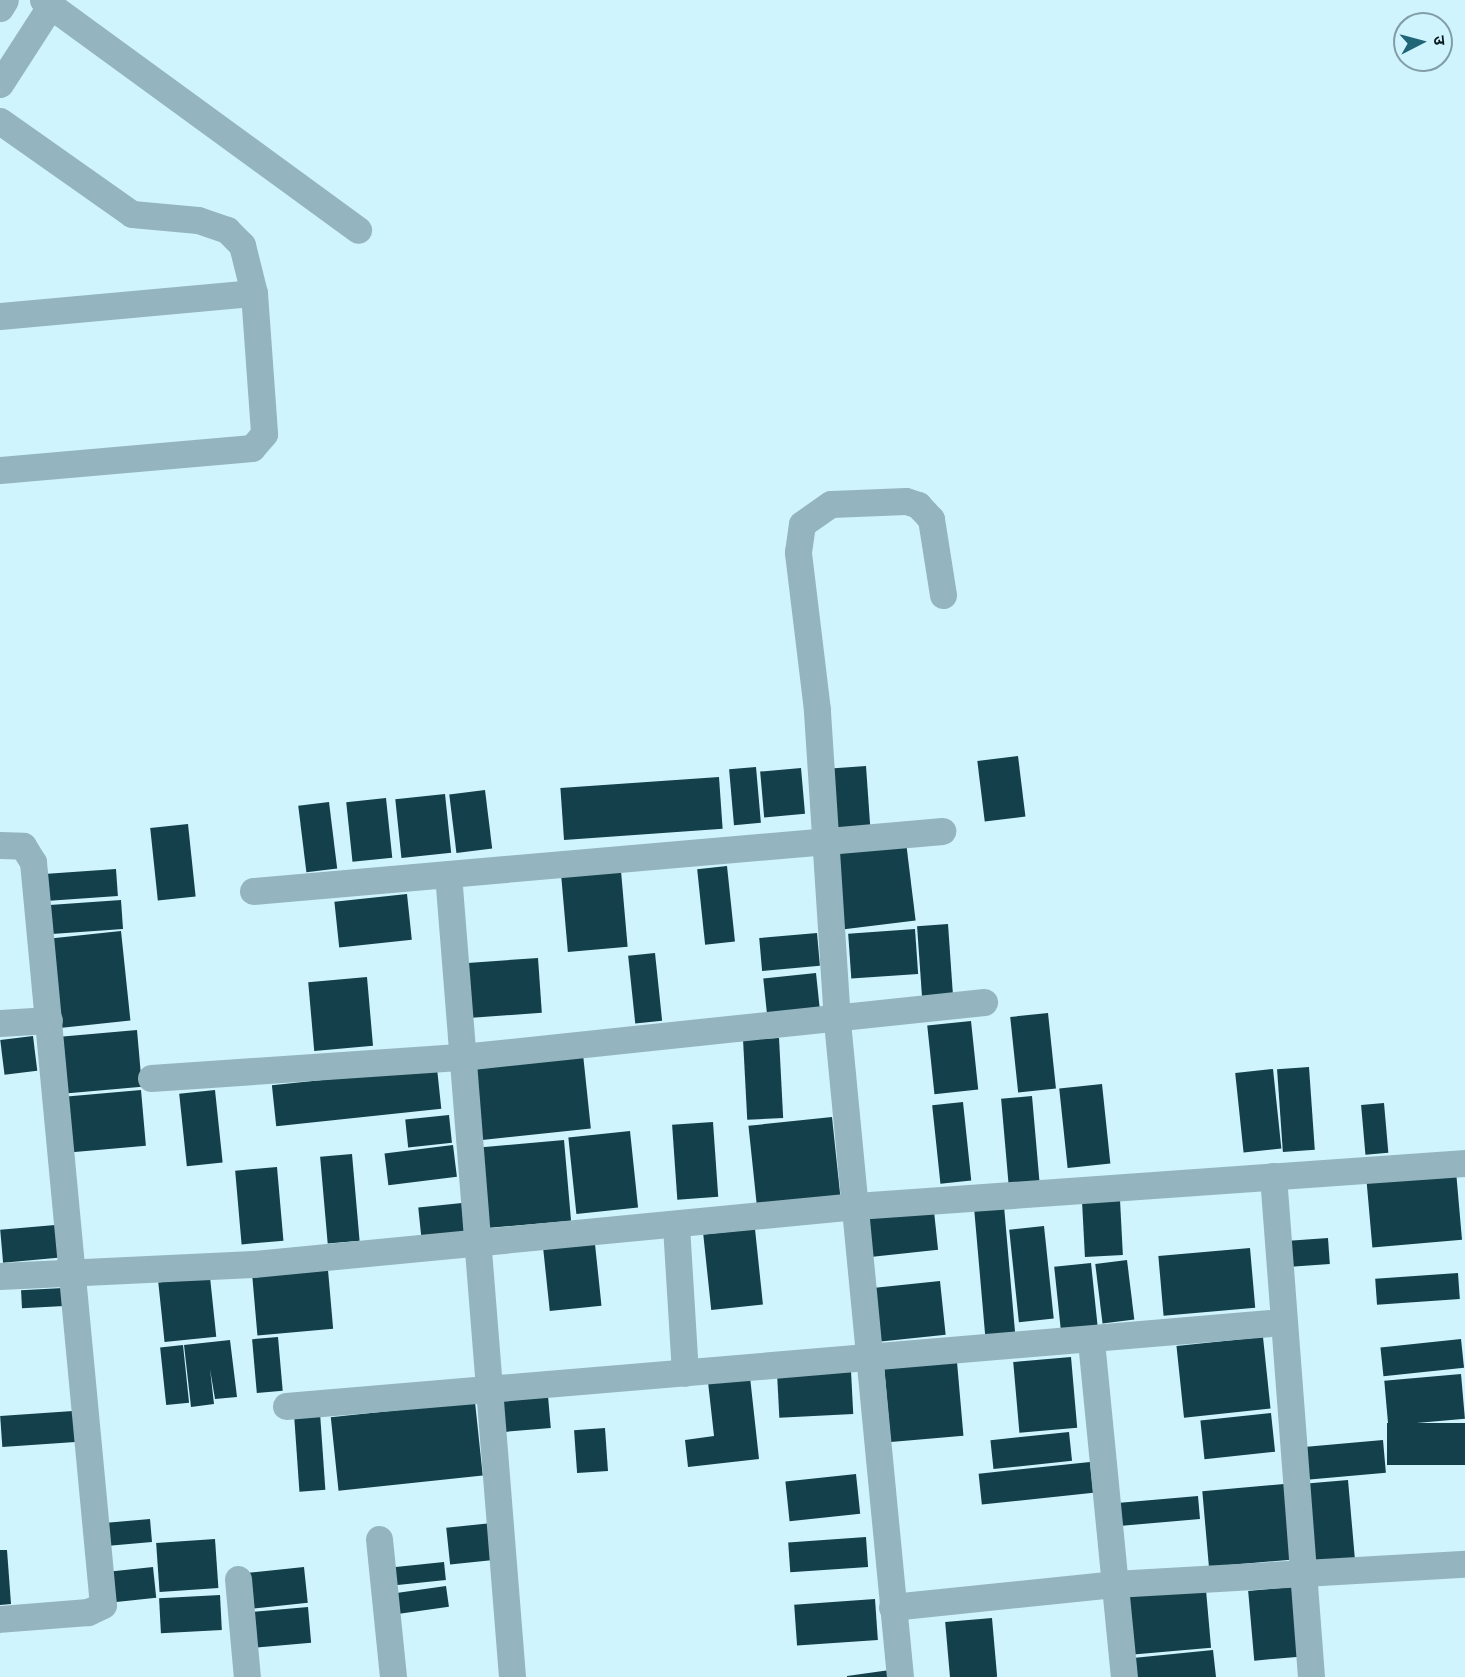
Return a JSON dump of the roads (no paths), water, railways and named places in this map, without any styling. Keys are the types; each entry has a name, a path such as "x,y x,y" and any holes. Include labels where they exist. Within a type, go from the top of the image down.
{"street":[{"path":"0,8 5,0"},
{"path":"0,84 47,3 358,230"},
{"path":"0,121 132,214 198,220 227,231 250,264 264,434 259,445 0,470"},
{"path":"0,316 254,293"},
{"path":"900,1677 837,1021 817,710 798,552 802,525 831,504 906,501 918,506 931,519 943,595"},
{"path":"253,891 824,844 942,831"},
{"path":"0,845 23,846 33,862 50,1020 71,1272 103,1605 88,1612 0,1619"},
{"path":"448,874 473,1244 512,1677"},
{"path":"151,1078 462,1057 837,1021 984,1002"},
{"path":"0,1023 50,1020"},
{"path":"0,1276 253,1264 676,1226 856,1206 1465,1163"},
{"path":"1273,1176 1299,1571 1311,1677"},
{"path":"676,1226 685,1373"},
{"path":"286,1406 868,1357 1091,1341 1283,1322"},
{"path":"1091,1341 1125,1677"},
{"path":"379,1539 393,1677"},
{"path":"892,1607 1114,1584 1299,1571 1465,1564"},
{"path":"238,1579 248,1677"}]}
